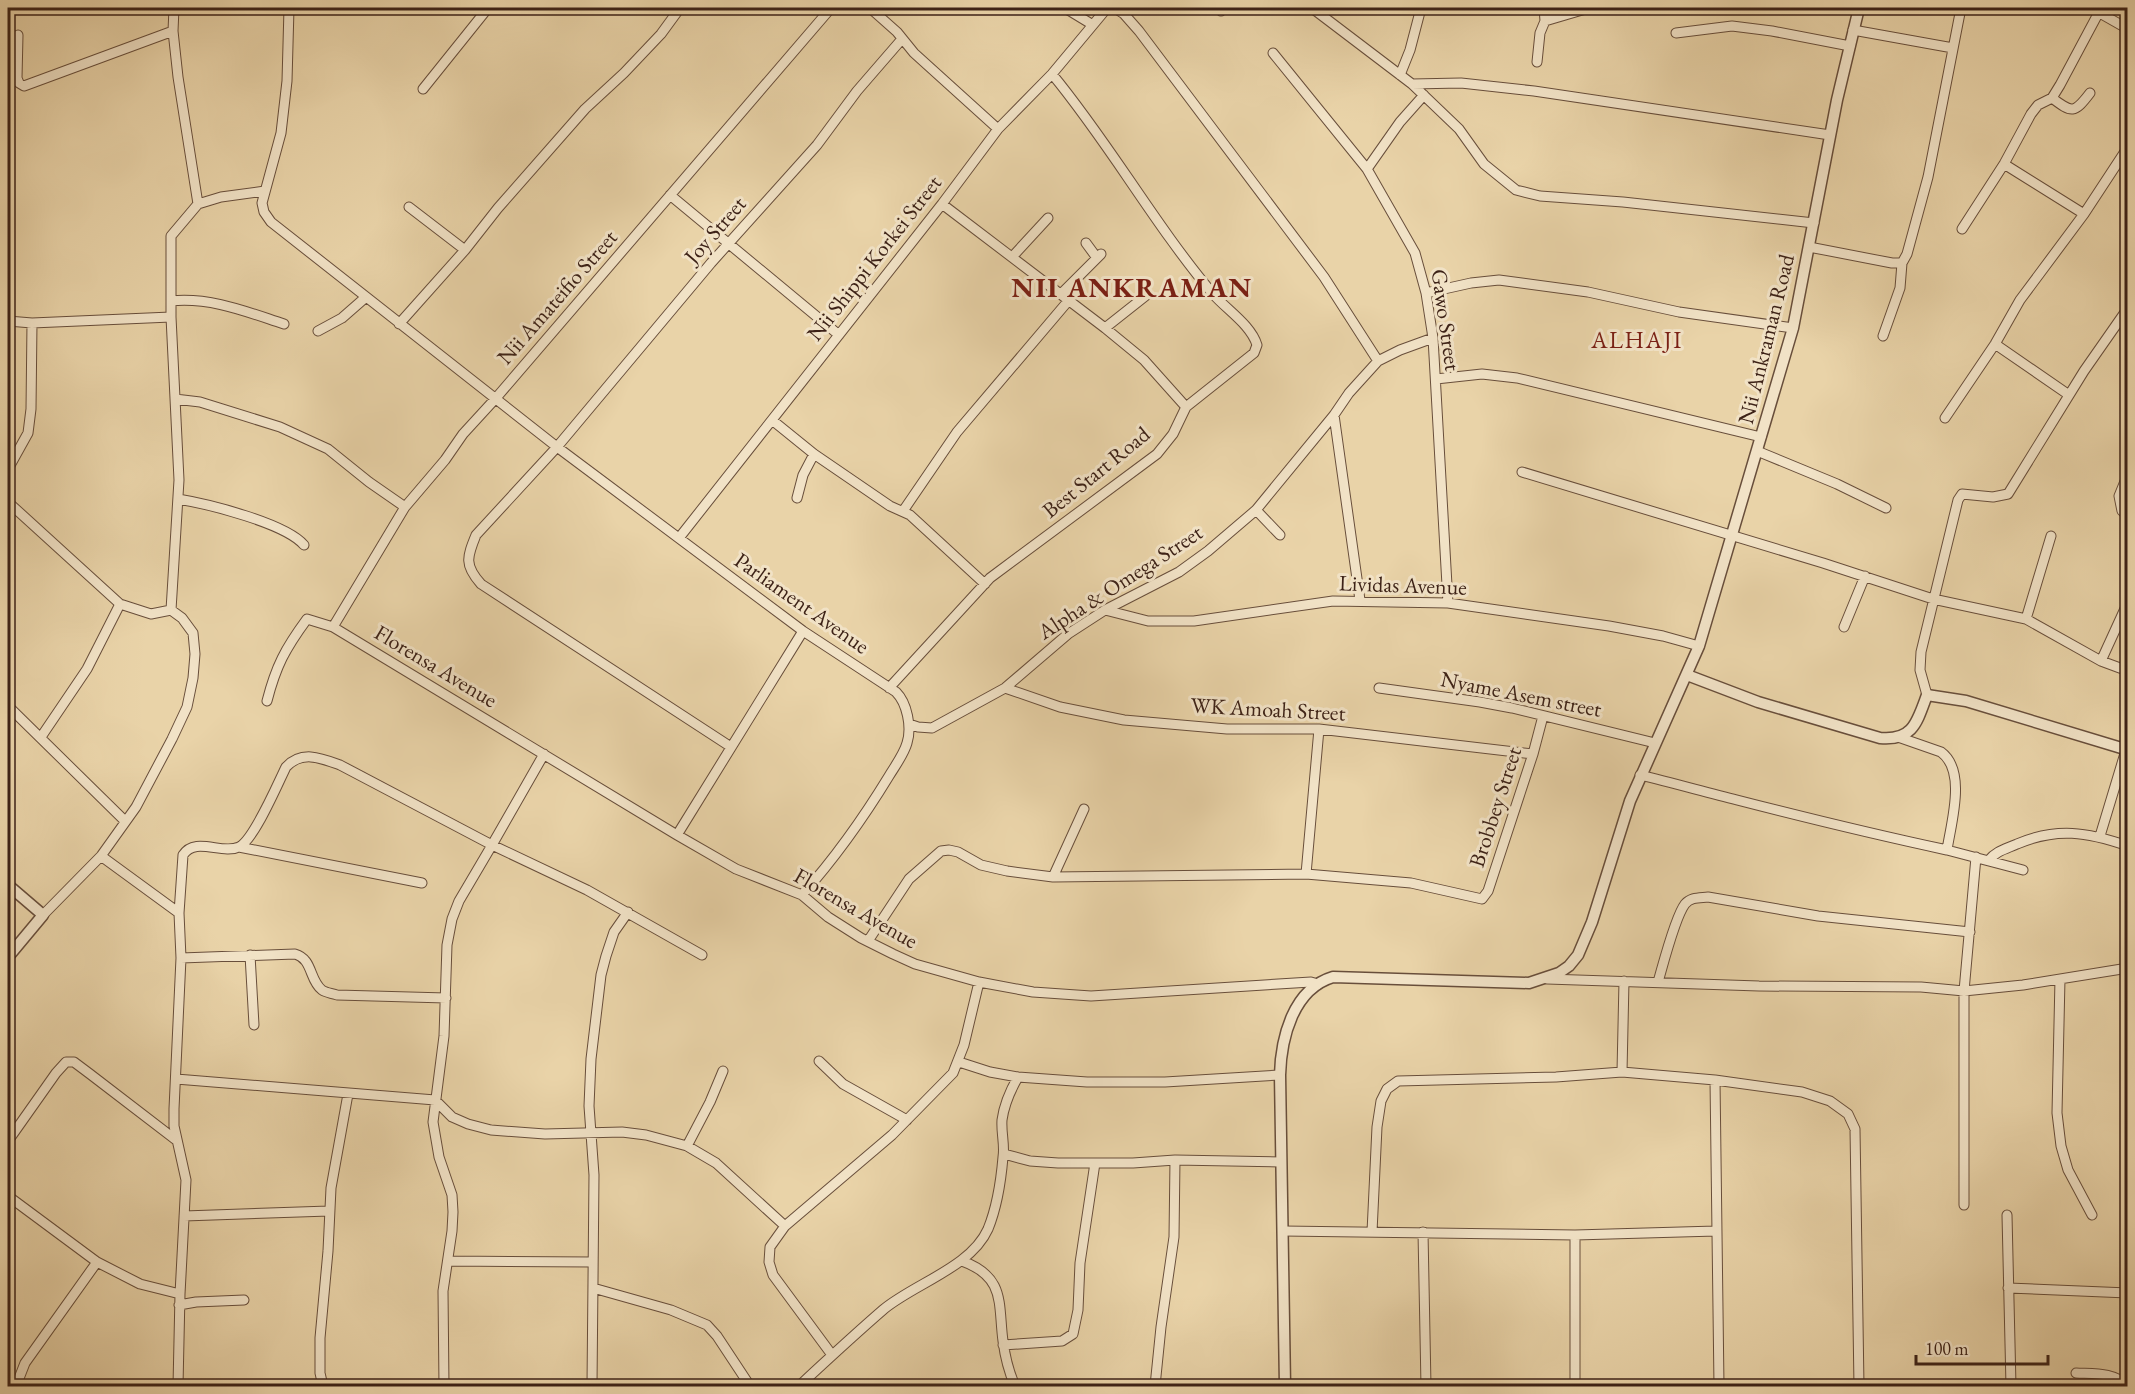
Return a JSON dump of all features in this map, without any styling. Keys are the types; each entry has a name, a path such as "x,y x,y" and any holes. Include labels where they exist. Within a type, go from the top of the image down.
{"street":[{"path":"174,8 173,31 198,204"},
{"path":"171,610 179,480 171,317 171,236 198,204 221,197 265,191 281,133 287,81 289,8"},
{"path":"423,89 488,8"},
{"path":"399,324 578,117 661,34 680,8"},
{"name":"Nii Amateifio Street","path":"333,627 405,507 445,460 463,434 831,8"},
{"path":"870,8 929,67 998,129"},
{"path":"1065,8 1093,25"},
{"name":"Nii Shippi Korkei Street","path":"680,538 942,204 998,129 1052,74 1107,8"},
{"path":"1115,8 1124,14 1139,31 1324,277 1378,361"},
{"path":"1312,8 1412,84 1459,129 1484,164 1516,190 1540,196 1623,202 1814,224"},
{"path":"1400,75 1410,50 1421,8"},
{"path":"1537,62 1540,33 1545,21 1544,8"},
{"path":"1545,21 1589,8"},
{"name":"Nii Ankraman Road","path":"1545,979 1569,966 1584,943 1630,801 1700,646 1793,328 1830,135 1859,8"},
{"path":"1883,336 1900,288 1902,263 1907,254 1928,177 1961,8"},
{"path":"1962,229 2004,164 2035,109 2052,98 2095,10 2127,29"},
{"path":"1676,33 1732,26 1850,46"},
{"path":"1853,30 1953,48"},
{"path":"18,35 17,78 24,86 173,31"},
{"name":"Joy Street","path":"731,747 481,584 471,573 468,561 476,535 557,447 729,243 817,145 857,91 902,39"},
{"name":"Gawo Street","path":"1273,53 1367,169 1415,253 1426,292 1433,338 1448,603"},
{"name":"Best Start Road","path":"889,688 985,584 1157,454 1173,434 1186,407 1254,353 1257,345 1254,335 1223,306 1186,263 1088,120 1052,74"},
{"path":"1412,84 1461,83 1534,91 1830,135"},
{"path":"2052,98 2068,110 2075,110 2090,93"},
{"path":"1367,169 1400,122 1424,95"},
{"path":"1945,418 1995,344 2020,300 2084,214 2127,147"},
{"path":"2004,164 2084,214"},
{"name":"Parliament Avenue","path":"265,191 262,203 264,212 271,222 319,262 557,447 803,631 889,688 903,699 909,724"},
{"path":"670,195 839,335"},
{"path":"942,204 1013,256 1144,360 1186,407"},
{"path":"409,207 465,250"},
{"path":"1013,256 1048,218"},
{"path":"903,512 957,432 1099,256 1086,243"},
{"path":"1809,247 1902,263"},
{"path":"1426,292 1499,280 1588,292 1679,312 1793,328"},
{"path":"1105,328 1148,294"},
{"path":"318,331 342,318 366,297"},
{"path":"171,301 191,299 222,304 284,324"},
{"path":"1687,675 1749,699 1880,738 1905,735 1917,722 1927,695 1920,670 1921,652 1958,500 1962,494 1993,497 2008,494 2069,395 2127,308"},
{"path":"8,321 32,323 171,317"},
{"path":"8,469 28,433 31,409 32,323"},
{"name":"Alpha & Omega Street","path":"909,724 932,728 1005,688 1068,634 1105,610 1179,572 1208,551 1256,510 1334,416 1349,393 1378,361 1433,338"},
{"path":"1995,344 2069,395"},
{"path":"1436,379 1482,374 1517,378 1761,436"},
{"path":"175,399 200,402 280,426 328,449 405,507"},
{"path":"1334,416 1360,600"},
{"path":"771,420 814,454 890,506 910,515 985,584"},
{"path":"1757,451 1828,480 1886,508"},
{"path":"797,498 803,475 814,454"},
{"path":"1522,472 1865,576 1933,599 2026,619 2101,661 2127,671"},
{"path":"2127,474 2119,496 2122,511 2127,514"},
{"path":"178,499 207,504 240,514 294,537 304,545"},
{"path":"8,502 120,604 151,614 171,610 182,618 193,633 195,654 194,678 187,707 136,807 101,856 44,915 8,957"},
{"path":"1256,510 1280,535"},
{"path":"2026,619 2050,536"},
{"path":"1844,627 1865,576"},
{"name":"Lividas Avenue","path":"1105,610 1148,621 1194,621 1332,601 1448,603 1609,626 1663,636 1700,646"},
{"path":"2101,661 2127,602"},
{"path":"41,737 87,669 120,604"},
{"name":"Florensa Avenue","path":"267,702 275,670 290,641 307,619 333,627 677,835 736,869 802,895 828,917 868,941 915,964 979,982 1033,992 1091,996 1311,982 1318,984"},
{"path":"677,835 803,631"},
{"name":"WK Amoah Street","path":"1005,688 1060,707 1124,720 1227,729 1319,729 1533,754"},
{"name":"Nyame Asem street","path":"1379,688 1480,702 1655,742"},
{"path":"1927,695 1966,701 2127,750 2100,836"},
{"path":"8,706 125,821"},
{"name":"Brobbey Street","path":"1306,874 1412,883 1482,899 1488,891 1533,754 1543,716"},
{"path":"802,895 824,871 879,793 907,744 909,724"},
{"path":"868,941 909,879 941,851 958,852 981,865 1007,872 1053,877 1306,874 1319,729"},
{"path":"1898,737 1941,752 1947,756 1953,767 1956,788 1947,850"},
{"path":"444,1386 443,1291 452,1231 452,1195 439,1157 434,1122 444,1036 447,945 452,919 470,879 544,754"},
{"path":"239,847 244,844 256,827 286,767 293,760 307,756 316,757 339,765 628,912 702,956"},
{"path":"1640,776 1686,785 1734,799 2023,870"},
{"path":"1053,877 1084,809"},
{"path":"1989,860 1994,854 2041,835 2074,833 2100,836 2127,846"},
{"path":"178,1386 179,1305 186,1180 174,1126 181,958 179,913 183,855 187,849 195,846 225,849 239,847 422,883"},
{"path":"101,856 179,913"},
{"path":"1964,1205 1964,991 1976,857"},
{"path":"8,885 44,915"},
{"path":"1658,982 1679,917 1686,904 1694,898 1708,897 1818,916 1970,932"},
{"path":"592,1386 594,1175 589,1106 591,1059 601,975 614,932 628,912"},
{"path":"181,958 289,953 302,956 322,990 337,994 446,998"},
{"path":"250,955 254,1025"},
{"path":"1285,1386 1281,1050 1288,1027 1302,998 1318,984 1343,977 1520,984 1545,979 1759,986 1921,987 1964,991 2127,968"},
{"path":"2060,979 2057,1113 2061,1146 2068,1170 2092,1215"},
{"path":"1622,1072 1624,981"},
{"path":"832,1355 770,1268 770,1247 785,1226 907,1120 953,1073 979,982"},
{"path":"819,1061 843,1083 907,1120"},
{"path":"8,1141 66,1062 74,1062 176,1140"},
{"path":"958,1062 990,1072 1017,1077 1120,1083 1280,1075"},
{"path":"687,1146 723,1071"},
{"path":"1372,1232 1381,1101 1386,1089 1398,1081 1557,1077 1622,1072 1715,1080 1802,1092 1830,1101 1848,1114 1855,1128 1859,1386"},
{"path":"799,1386 903,1295 962,1261 980,1244 996,1205 1004,1154 1002,1120 1007,1096 1017,1077"},
{"path":"176,1079 435,1100 452,1118 491,1130 545,1134 591,1132 646,1135 687,1146 716,1163 785,1226"},
{"path":"1715,1080 1719,1386"},
{"path":"323,1386 320,1373 320,1338 328,1251 329,1210 335,1157 348,1094"},
{"path":"1004,1154 1039,1161 1095,1163 1175,1160 1281,1162"},
{"path":"1155,1386 1174,1238 1175,1160"},
{"path":"1003,1345 1062,1341 1073,1334 1078,1310 1080,1263 1095,1163"},
{"path":"8,1196 97,1262 140,1284 180,1294"},
{"path":"184,1216 329,1210"},
{"path":"1975,1386 2011,1386 2007,1215"},
{"path":"1283,1231 1575,1234 1716,1232"},
{"path":"1423,1233 1426,1386"},
{"path":"1575,1234 1575,1386"},
{"path":"448,1261 593,1262"},
{"path":"962,1261 984,1272 997,1291 1001,1303 1005,1358 1015,1386"},
{"path":"16,1386 25,1364 97,1262"},
{"path":"593,1288 671,1310 707,1325 717,1336 750,1386"},
{"path":"2008,1288 2127,1293"},
{"path":"179,1305 244,1300"},
{"path":"2076,1373 2108,1375 2127,1386"}],"district":[{"name":"NII ANKRAMAN","path":"1132,287"},
{"name":"ALHAJI","path":"1637,339"}]}
